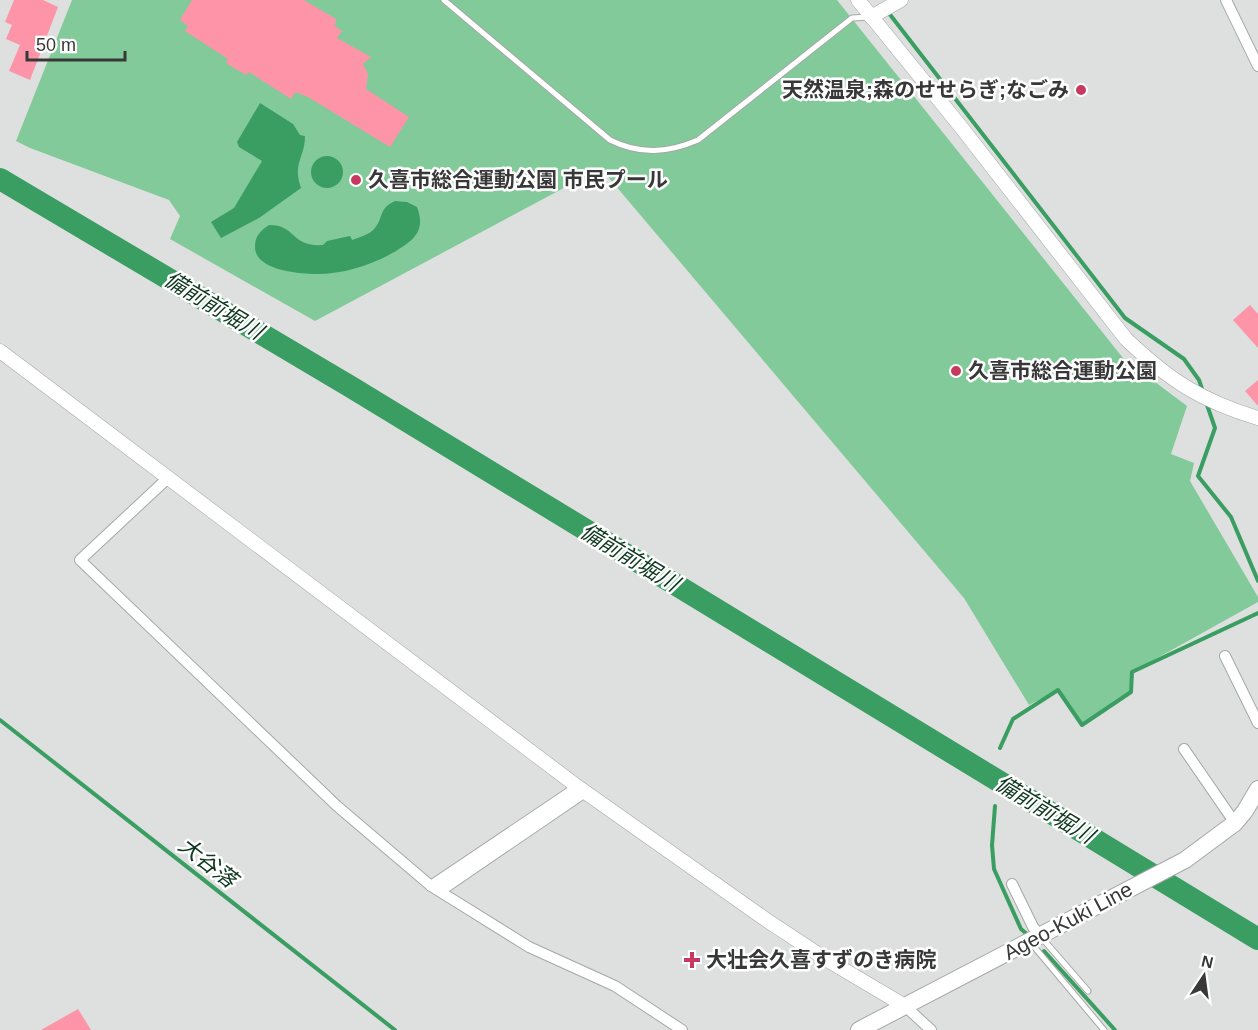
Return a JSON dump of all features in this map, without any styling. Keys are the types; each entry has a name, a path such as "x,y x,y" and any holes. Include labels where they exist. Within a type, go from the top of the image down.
{"main road":[{"name":"Ageo-Kuki Line","path":"859,1030 1170,868 1216,839 1246,814 1258,789"}],"street":[{"path":"858,0 961,127 1126,339 1151,363 1190,391 1212,402 1258,418"},
{"path":"871,17 901,0"},
{"path":"1226,0 1258,66"},
{"path":"0,351 582,789 765,919 905,1006 932,1030"},
{"path":"169,477 80,560 336,806 436,888 529,947 615,986 682,1030"},
{"path":"1225,656 1258,723"},
{"path":"1184,749 1246,814"},
{"path":"436,888 582,789"},
{"path":"1012,885 1032,927 1035,939"}],"lane":[{"path":"444,0 610,140 626,148 665,151 681,148 698,140 852,18 871,17"},
{"path":"1035,939 1088,991"},
{"path":"1035,939 1104,1030"}],"shaded area":[{"name":"久喜市総合運動公園","path":"72,0 837,0 1123,358 1187,406 1171,454 1194,463 1190,481 1258,597 1258,602 1132,672 1131,692 1082,725 1058,690 1029,705 964,598 604,172 590,174 315,321 170,239 180,216 169,200 16,141"},
{"path":"260,103 293,124 300,135 305,136 298,166 301,188 259,218 221,238 211,222 234,208 262,161 239,147 237,142"},
{"path":"327,156 338,161 343,172 338,183 327,188 316,183 311,172 316,161"},
{"path":"395,201 407,202 417,207 420,222 417,234 402,247 368,264 337,272 299,273 270,266 257,255 255,243 257,237 269,225 285,228 299,240 312,245 323,245 327,241 350,236 352,240 373,230 386,207"}],"building":[{"path":"14,0 43,0 58,7 30,80 9,71 20,45 6,39 12,25 5,22"},
{"path":"192,0 304,0 336,19 335,26 342,31 337,38 371,57 363,64 368,74 366,89 409,117 390,147 308,97 295,92 291,99 249,72 246,75 226,63 228,59 185,31 188,26 180,20"},
{"path":"1250,305 1258,314 1258,348 1233,320"},
{"path":"1258,380 1258,406 1245,391"},
{"path":"78,1009 91,1030 41,1030"}],"waterway":[{"path":"888,12 1125,318 1184,359 1199,380 1203,392"},
{"name":"備前前堀川","path":"0,179 351,387 1258,939"},
{"path":"1206,402 1215,428 1198,476 1231,517 1258,581"},
{"path":"1000,748 1013,719 1058,690 1082,725 1131,692 1132,672 1258,613"},
{"name":"大谷落","path":"0,720 395,1030"},
{"path":"995,806 992,845 994,869 1021,929 1028,935"},
{"path":"1044,951 1115,1030"}],"place":[{"name":"天然温泉;森のせせらぎ;なごみ","path":"1081,90"},
{"name":"久喜市総合運動公園 市民プール","path":"356,180"},
{"name":"久喜市総合運動公園","path":"956,371"},
{"name":"大壮会久喜すずのき病院","path":"692,960"}]}
